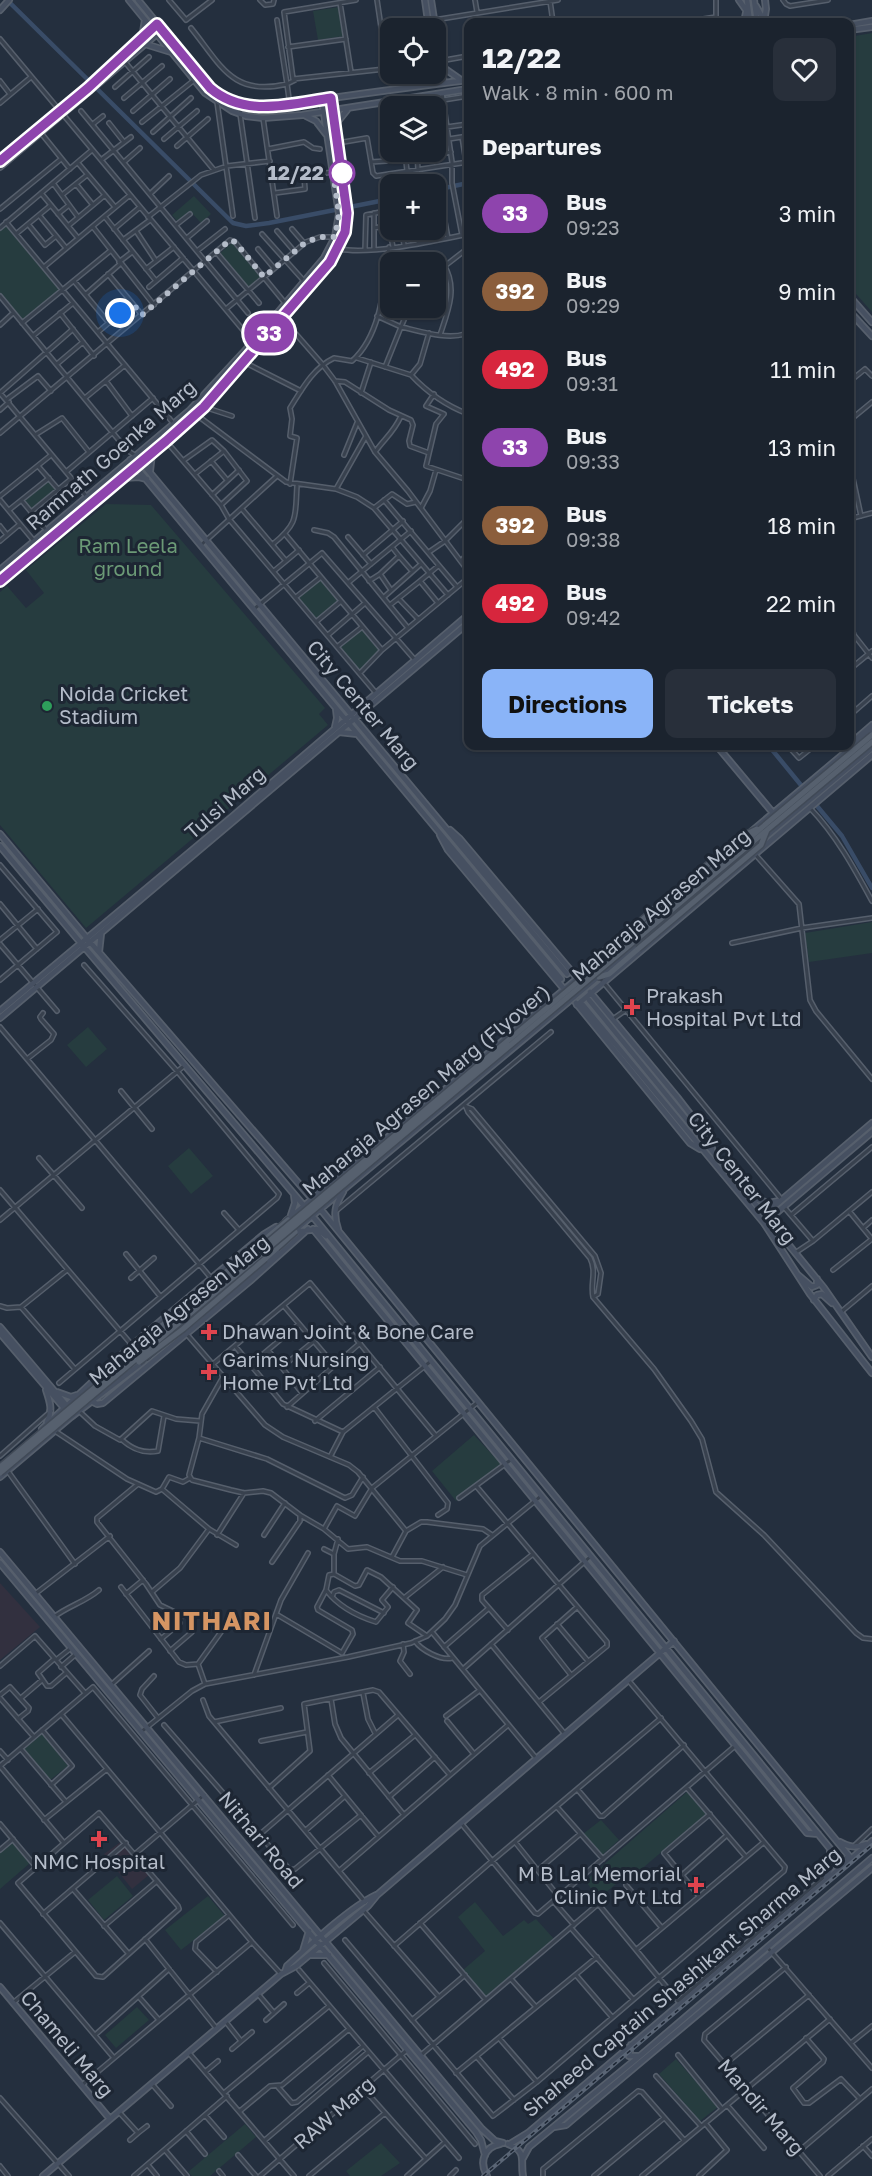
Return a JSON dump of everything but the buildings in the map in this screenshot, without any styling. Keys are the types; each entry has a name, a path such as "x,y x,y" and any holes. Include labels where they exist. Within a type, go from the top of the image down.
{"main road":[{"name":"Maharaja Agrasen Marg (Flyover)","path":"0,1475 872,735"},
{"name":"Maharaja Agrasen Marg (Flyover)","path":"0,1466 766,827 872,742"},
{"path":"592,966 599,955 742,836 766,827"},
{"path":"600,977 609,974 761,845 766,827"},
{"path":"109,1376 122,1359 288,1220"},
{"path":"128,1368 156,1350 295,1232"}],"street":[{"path":"129,0 193,81 217,102 240,114 263,118 302,115 380,103"},
{"path":"138,0 210,88 219,96 241,104 264,108 290,106 331,98 437,84"},
{"path":"169,0 186,20 212,0"},
{"path":"203,0 207,5"},
{"path":"260,0 265,5 273,4 274,0"},
{"path":"296,80 291,76 284,12 356,0"},
{"path":"191,28 236,81 266,88 296,80 385,69 387,63 377,0"},
{"path":"425,0 430,18"},
{"path":"431,0 431,18"},
{"path":"476,0 477,12"},
{"path":"442,18 558,0"},
{"path":"710,18 716,17 716,0"},
{"path":"740,0 746,10"},
{"path":"765,0 765,18"},
{"path":"783,0 790,6 828,0"},
{"path":"550,1 552,18"},
{"path":"0,10 7,2"},
{"path":"745,18 747,2"},
{"path":"747,2 749,18"},
{"path":"754,2 763,18"},
{"path":"754,2 756,18"},
{"path":"340,3 351,73"},
{"path":"142,38 145,20"},
{"path":"277,20 290,106"},
{"path":"854,24 872,21"},
{"path":"0,161 89,89 157,24"},
{"path":"854,29 872,27"},
{"path":"97,82 125,62 162,30"},
{"path":"0,39 253,342"},
{"path":"288,47 346,39"},
{"path":"145,44 171,52"},
{"path":"115,87 149,57"},
{"path":"446,62 464,57"},
{"path":"125,62 214,170"},
{"path":"124,98 162,66"},
{"path":"446,67 464,79"},
{"path":"0,103 31,77"},
{"path":"133,111 151,93 170,79"},
{"path":"446,83 464,80"},
{"path":"0,81 10,94"},
{"path":"142,122 193,81"},
{"path":"416,87 420,84"},
{"path":"423,96 464,90"},
{"path":"446,100 464,97"},
{"path":"153,132 191,98"},
{"name":"Ramnath Goenka Marg","path":"0,582 197,414 316,279 339,249 345,232 347,213 331,98"},
{"name":"Ramnath Goenka Marg","path":"0,570 190,410 253,342 324,258 335,237 339,214 322,100"},
{"path":"217,102 233,216"},
{"path":"241,104 240,114 255,218"},
{"path":"334,126 349,108"},
{"path":"81,111 248,314"},
{"path":"164,139 197,111"},
{"path":"0,166 40,133 61,112"},
{"path":"302,115 316,121 328,136"},
{"path":"93,125 103,116"},
{"path":"263,118 277,216"},
{"path":"177,146 208,119"},
{"path":"446,120 451,152 453,192 462,235 448,238 446,227"},
{"path":"109,123 124,142"},
{"path":"447,127 464,125"},
{"path":"40,133 70,169"},
{"path":"101,160 131,137"},
{"path":"449,140 462,137 464,147"},
{"path":"337,143 367,138 373,173 376,176 464,162"},
{"path":"268,149 304,142 313,148 320,149"},
{"path":"124,162 140,148"},
{"path":"0,228 92,150"},
{"path":"446,153 451,152"},
{"path":"0,209 61,159"},
{"path":"123,241 195,178 227,166 270,161"},
{"path":"371,162 380,161"},
{"path":"406,162 407,171"},
{"path":"417,162 418,170"},
{"path":"78,163 115,208"},
{"path":"274,193 305,189 304,176 333,172"},
{"path":"62,195 87,175"},
{"path":"150,194 169,176"},
{"path":"52,183 78,217"},
{"path":"76,184 93,205"},
{"path":"41,193 78,238"},
{"path":"68,226 105,195"},
{"path":"43,267 130,195"},
{"path":"16,234 51,205"},
{"path":"58,214 69,205"},
{"path":"114,229 140,207"},
{"path":"365,250 366,215 380,212"},
{"path":"374,213 374,249"},
{"path":"176,225 190,214"},
{"path":"39,215 66,248"},
{"path":"105,217 156,281"},
{"path":"187,238 207,221"},
{"path":"6,222 174,424"},
{"path":"28,224 45,245 56,236"},
{"path":"93,227 154,305"},
{"path":"374,228 380,227"},
{"path":"197,251 225,229"},
{"path":"292,229 304,244"},
{"path":"136,231 156,261"},
{"path":"277,231 294,252"},
{"path":"262,234 304,281"},
{"path":"226,309 304,244 320,237 335,237"},
{"path":"0,433 228,242 233,240 286,303"},
{"path":"390,252 391,240"},
{"path":"403,240 404,245"},
{"path":"339,249 365,250 436,240"},
{"path":"146,269 174,247"},
{"path":"258,249 274,269"},
{"path":"22,323 110,251"},
{"path":"446,264 464,251"},
{"path":"86,294 132,252"},
{"path":"216,252 259,303"},
{"path":"149,287 183,258"},
{"path":"446,269 452,286 446,314"},
{"path":"309,273 316,279"},
{"path":"108,274 142,315"},
{"path":"74,281 109,323"},
{"path":"1,300 34,335 112,433 129,452 136,456"},
{"path":"290,484 297,438 290,436 292,418 290,408 323,365 334,358 350,362 357,357 365,346 377,316 380,300"},
{"path":"854,302 872,322"},
{"path":"34,335 73,303"},
{"path":"98,332 132,303"},
{"path":"0,325 14,313"},
{"path":"60,313 94,356"},
{"path":"377,316 401,327 429,333 464,335"},
{"path":"854,317 872,336"},
{"path":"282,318 335,381 375,452 464,565"},
{"path":"385,367 405,318"},
{"path":"440,334 445,318"},
{"path":"73,329 0,393 87,497"},
{"path":"411,375 420,364 429,333"},
{"path":"57,364 82,342"},
{"path":"357,357 411,375 434,394 464,412"},
{"path":"244,362 301,391"},
{"path":"362,393 371,362"},
{"path":"85,399 125,365"},
{"path":"854,378 863,370 867,370 872,376"},
{"path":"0,410 38,376 51,391"},
{"path":"335,381 342,380 412,422 410,446 429,453"},
{"path":"106,381 132,416"},
{"path":"434,394 426,406 444,414 436,424 426,466 462,478"},
{"path":"66,472 153,398"},
{"path":"854,417 872,402"},
{"path":"204,407 232,416"},
{"path":"190,410 290,484 336,489 357,497 374,508 448,595"},
{"path":"375,452 385,438 395,430 401,416"},
{"path":"35,435 62,418 89,452"},
{"path":"344,455 357,423"},
{"path":"336,489 366,436"},
{"path":"184,460 212,440 224,451 247,483 221,505"},
{"path":"166,441 376,693"},
{"path":"195,474 224,451"},
{"path":"129,452 130,460"},
{"path":"150,472 152,453"},
{"path":"34,541 0,498 51,455"},
{"name":"City Center Marg","path":"136,456 353,716 561,979"},
{"name":"City Center Marg","path":"130,460 358,734 567,974"},
{"path":"211,461 226,480"},
{"path":"38,466 58,489"},
{"path":"212,495 239,470"},
{"path":"421,508 430,491 436,470"},
{"path":"201,545 277,476"},
{"path":"9,510 49,478"},
{"path":"31,512 71,478"},
{"path":"122,478 147,479"},
{"path":"854,483 861,516"},
{"path":"273,544 295,521 297,485"},
{"path":"374,508 392,494 407,504 416,502"},
{"path":"384,500 457,587"},
{"path":"22,501 47,531"},
{"path":"242,508 286,561"},
{"path":"854,518 872,513"},
{"path":"363,555 403,521"},
{"path":"428,552 445,541 464,522"},
{"path":"0,541 20,524"},
{"path":"0,526 7,535"},
{"path":"314,530 334,537 408,628"},
{"path":"349,582 411,531"},
{"path":"285,534 382,650"},
{"path":"348,537 371,564"},
{"path":"392,547 412,571"},
{"path":"274,571 299,550"},
{"path":"254,609 322,553 415,660"},
{"path":"369,581 399,556"},
{"path":"461,561 464,558"},
{"path":"383,597 421,564"},
{"path":"390,605 438,566"},
{"path":"380,574 391,590"},
{"path":"297,597 321,577"},
{"path":"420,581 438,603"},
{"path":"360,673 382,650 464,581"},
{"path":"399,599 418,620"},
{"path":"317,622 342,602"},
{"path":"327,635 365,603"},
{"name":"Tulsi Marg","path":"88,940 101,932 336,731 376,693 464,618"},
{"name":"Tulsi Marg","path":"353,716 364,711 464,626"},
{"path":"338,647 362,627"},
{"path":"854,635 872,658"},
{"path":"854,666 870,653"},
{"path":"854,712 872,696"},
{"path":"336,707 336,731 358,734"},
{"path":"361,726 364,711"},
{"path":"854,741 872,728"},
{"name":"Maharaja Agrasen Marg","path":"854,744 872,728"},
{"path":"720,750 773,813"},
{"path":"792,750 799,758 809,750"},
{"path":"816,777 819,770 843,750"},
{"name":"Maharaja Agrasen Marg","path":"0,1466 132,1345 211,1278 262,1235 288,1220 332,1184 847,750"},
{"path":"580,1005 755,855 807,805 871,752"},
{"name":"Maharaja Agrasen Marg","path":"0,1475 91,1401 186,1332 344,1190 807,805 818,793 871,752"},
{"path":"807,805 838,844 872,901"},
{"name":"Tulsi Marg","path":"0,1011 234,818"},
{"path":"437,822 460,838 577,978"},
{"path":"437,822 448,850 564,989"},
{"path":"0,834 88,940 312,1199 674,1641 849,1856 841,1863 304,1205 84,965"},
{"path":"0,846 278,1191 277,1198 59,1383"},
{"path":"751,850 799,904 810,1000 816,1011 872,1079"},
{"path":"0,865 57,932 0,980"},
{"path":"0,904 37,949"},
{"path":"38,909 0,942 57,1011"},
{"path":"732,943 802,928 872,918"},
{"path":"634,931 643,940"},
{"path":"99,952 101,932"},
{"path":"600,977 782,1200"},
{"name":"Tulsi Marg","path":"0,1018 34,985"},
{"path":"586,988 704,1132 717,1157"},
{"name":"City Center Marg","path":"573,999 690,1143 705,1153 764,1223 814,1300 872,1373"},
{"name":"City Center Marg","path":"589,1000 817,1279 872,1357"},
{"path":"612,1020 626,1010"},
{"path":"27,1059 51,1040 54,1034 41,1019 43,1014"},
{"path":"0,1027 211,1278"},
{"path":"335,1213 466,1106 551,1032"},
{"path":"0,1220 181,1069"},
{"path":"469,1069 478,1078"},
{"path":"121,1091 152,1129"},
{"path":"466,1106 472,1109 595,1256 601,1273 598,1294 593,1297 654,1369 691,1421 702,1439 716,1492 764,1535 856,1633 863,1638 872,1639"},
{"path":"764,1215 872,1123"},
{"path":"768,1220 872,1132"},
{"path":"791,1215 872,1147"},
{"path":"39,1158 82,1208"},
{"path":"297,1183 315,1191 325,1188"},
{"path":"0,1190 132,1345"},
{"path":"339,1232 335,1205 344,1190"},
{"path":"795,1253 872,1192"},
{"path":"288,1220 294,1211 294,1194"},
{"path":"750,1197 769,1203 782,1200"},
{"path":"784,1207 813,1241"},
{"path":"833,1270 872,1239 849,1211"},
{"path":"224,1213 239,1230"},
{"path":"862,1228 872,1220"},
{"path":"91,1401 97,1404 103,1403 311,1229"},
{"path":"311,1229 426,1365 807,1833 818,1834"},
{"path":"295,1232 317,1229 332,1239"},
{"path":"126,1254 160,1296"},
{"path":"130,1278 154,1258"},
{"path":"0,1306 7,1308 21,1306 67,1270"},
{"path":"797,1275 812,1287 817,1285 817,1279"},
{"path":"213,1365 310,1283 436,1436"},
{"path":"841,1312 872,1286"},
{"path":"814,1300 817,1295 822,1294 837,1306"},
{"path":"21,1306 74,1368"},
{"path":"284,1306 334,1365"},
{"path":"169,1314 274,1432 349,1465 363,1477 406,1531"},
{"path":"250,1365 299,1324"},
{"path":"0,1327 65,1407"},
{"path":"0,1333 45,1387 65,1407"},
{"path":"282,1367 314,1341"},
{"path":"287,1407 360,1343"},
{"path":"235,1346 278,1400 287,1407 344,1432"},
{"path":"268,1350 302,1393"},
{"path":"330,1456 344,1432 431,1360"},
{"path":"315,1420 380,1367"},
{"path":"54,1431 138,1484 156,1492 162,1489 169,1477 183,1482 190,1478 200,1421 223,1377"},
{"path":"44,1427 51,1411 45,1387"},
{"path":"52,1389 71,1397 80,1394"},
{"path":"324,1529 337,1506 355,1516 372,1488 478,1402"},
{"path":"374,1407 448,1503 447,1509 438,1515"},
{"path":"0,1455 51,1411"},
{"path":"79,1411 112,1437 121,1439 135,1450 158,1451 165,1415"},
{"path":"121,1439 150,1412 156,1411 176,1419 200,1421"},
{"path":"199,1437 267,1459 345,1497 352,1496 363,1477"},
{"path":"459,1498 512,1459"},
{"path":"7,1470 75,1563"},
{"path":"190,1478 244,1493 263,1491 270,1493 338,1539 348,1549 367,1547 400,1561 422,1562 467,1575"},
{"path":"138,1484 97,1518 97,1522 110,1536 160,1605 183,1616"},
{"path":"477,1486 607,1642 607,1646 539,1702"},
{"path":"162,1489 209,1529 236,1545"},
{"path":"218,1535 244,1493"},
{"path":"141,1732 192,1691 205,1684 348,1657 427,1636 455,1605 480,1546 542,1496"},
{"path":"264,1535 285,1503"},
{"path":"272,1562 300,1521 300,1515"},
{"path":"392,1557 406,1531 421,1522 483,1529 493,1535"},
{"path":"152,1592 185,1563 209,1529"},
{"path":"30,1599 110,1536"},
{"path":"334,1574 334,1554 338,1539"},
{"path":"324,1549 334,1554"},
{"name":"Nithari Road","path":"0,1552 482,2129 495,2141 503,2143"},
{"path":"254,1675 287,1589 308,1553"},
{"path":"508,1630 482,1599 482,1595 533,1554"},
{"path":"463,1670 591,1556"},
{"name":"Nithari Road","path":"0,1563 476,2132 481,2140 484,2155"},
{"path":"404,1598 443,1567"},
{"path":"342,1653 353,1634 352,1630 318,1610 317,1604 326,1590 329,1575 334,1574 357,1586 365,1571 369,1570 393,1587 417,1611 409,1624 427,1636"},
{"path":"126,1594 143,1580"},
{"path":"121,1587 182,1664 198,1664"},
{"path":"326,1590 332,1598 346,1608 373,1621 378,1621 388,1606 382,1600 393,1587"},
{"path":"54,1617 63,1610 85,1601 99,1590"},
{"path":"332,1598 334,1592 339,1590 384,1613"},
{"path":"571,1675 542,1638 577,1607"},
{"path":"444,1647 489,1608"},
{"path":"276,1614 348,1657"},
{"path":"161,1639 180,1623"},
{"path":"557,1624 588,1661"},
{"path":"170,1651 192,1632"},
{"path":"198,1664 221,1632"},
{"path":"432,1632 536,1758"},
{"path":"0,1666 35,1636 85,1694"},
{"path":"415,1641 422,1649 442,1659 452,1658"},
{"path":"43,2176 283,1973 291,1970 366,1908 377,1895 674,1641"},
{"path":"403,1644 404,1652 400,1663 410,1674"},
{"path":"491,1644 565,1734"},
{"path":"66,1673 51,1686 47,1686 38,1673 71,1648"},
{"path":"111,1685 149,1651"},
{"path":"61,1667 76,1654"},
{"path":"83,1663 88,1659"},
{"path":"198,1664 205,1684"},
{"path":"154,1676 142,1689 140,1695 159,1718"},
{"path":"20,1698 42,1680"},
{"path":"345,1940 493,2116 537,2082 784,1871 785,1867 629,1681"},
{"path":"18,1719 29,1709 10,1687 0,1696 18,1719 34,1737"},
{"path":"64,1843 0,1766 93,1687 293,1925"},
{"path":"269,1788 310,1751 304,1704 376,1690 450,1775"},
{"path":"446,1716 480,1690"},
{"path":"363,1693 368,1719 375,1733"},
{"path":"331,1699 336,1731 352,1754 404,1815"},
{"path":"203,1700 206,1711 214,1722 364,1901 366,1908 394,1946 439,1997"},
{"path":"214,1722 281,1708"},
{"path":"61,1714 252,1942 283,1973"},
{"path":"258,1836 398,1715"},
{"path":"394,1946 661,1718"},
{"path":"447,1721 474,1754"},
{"path":"164,1725 258,1836 290,1870 295,1869 361,1815"},
{"path":"339,1871 508,1725"},
{"path":"42,1730 72,1766 51,1785"},
{"path":"261,1741 307,1732"},
{"path":"369,1773 415,1735"},
{"path":"578,1789 600,1816 603,1816 684,1745"},
{"path":"461,1823 535,1913 541,1914 736,1746"},
{"path":"21,1749 66,1802"},
{"path":"0,1751 8,1760"},
{"path":"389,1797 435,1757"},
{"path":"44,1820 107,1769"},
{"path":"328,1775 378,1836"},
{"path":"687,1788 746,1857"},
{"path":"135,1854 204,1795"},
{"path":"305,1831 345,1796"},
{"path":"557,1807 603,1859"},
{"path":"99,1813 126,1843 179,1909 103,1977 99,1977 18,1886 19,1880 99,1813"},
{"path":"699,1896 664,1853 710,1814"},
{"path":"0,1824 36,1867"},
{"path":"854,1847 872,1829"},
{"path":"538,1870 580,1834"},
{"path":"682,1875 727,1835"},
{"path":"0,1850 13,1839"},
{"path":"837,1841 849,1847 872,1841"},
{"name":"Shaheed Captain Shashikant Sharma Marg","path":"510,2144 528,2133 872,1841"},
{"path":"515,1842 560,1897"},
{"path":"637,1950 764,1842"},
{"path":"43,1914 126,1843"},
{"path":"823,1882 832,1865 830,1848"},
{"name":"Shaheed Captain Shashikant Sharma Marg","path":"524,2158 530,2148 554,2127 872,1858"},
{"path":"554,2127 566,2125 573,2120 872,1868"},
{"path":"421,2055 599,1905 678,2001 830,1872"},
{"path":"104,1926 157,1881"},
{"path":"626,1885 662,1928"},
{"path":"73,1889 128,1954"},
{"path":"283,1973 287,1966 316,1940 364,1901 377,1895"},
{"path":"554,1902 633,1999"},
{"path":"217,1972 195,1949 195,1946 196,1942 229,1915"},
{"path":"0,1923 114,2058"},
{"path":"420,1923 486,2000"},
{"path":"314,1927 330,1929"},
{"path":"303,1951 309,1931"},
{"path":"334,1951 335,1933"},
{"path":"145,1939 217,2029"},
{"path":"82,2085 252,1942"},
{"path":"767,1947 872,2068"},
{"path":"13,2003 75,1952"},
{"path":"308,1956 329,1955"},
{"path":"456,2073 597,1957"},
{"path":"324,1964 475,2144"},
{"name":"Mandir Marg","path":"786,1967 703,2037 745,2090 820,2176"},
{"path":"95,2035 170,1970"},
{"path":"299,1970 459,2158"},
{"path":"576,1975 612,2017"},
{"path":"412,2020 465,1976"},
{"path":"511,1979 536,2007"},
{"path":"297,1993 309,1983"},
{"name":"Chameli Marg","path":"0,1987 110,2119"},
{"path":"258,1994 274,2013"},
{"path":"724,2065 809,1995"},
{"path":"139,1996 159,2020"},
{"path":"266,2020 284,2004"},
{"path":"134,2176 329,2006"},
{"path":"642,2176 830,2019"},
{"path":"226,2022 241,2041"},
{"path":"851,2043 872,2026"},
{"path":"240,2111 270,2086 282,2085 349,2029"},
{"path":"231,2049 252,2032"},
{"path":"499,2038 537,2082"},
{"path":"806,2038 824,2059 793,2088 804,2103 809,2103 841,2079 860,2100"},
{"path":"631,2045 629,2056 641,2055"},
{"path":"277,2086 292,2103 297,2102 363,2046"},
{"name":"RAW Marg","path":"258,2176 407,2050"},
{"path":"265,2140 368,2052"},
{"path":"189,2053 294,2176"},
{"path":"678,2055 722,2109"},
{"path":"477,2057 514,2100"},
{"path":"206,2071 218,2061"},
{"path":"656,2076 727,2150 699,2176"},
{"path":"152,2084 171,2106"},
{"path":"363,2088 426,2159"},
{"path":"798,2152 872,2089"},
{"path":"543,2176 543,2169 635,2092 642,2092 684,2140"},
{"path":"0,2098 69,2176"},
{"path":"727,2105 764,2148"},
{"path":"119,2112 138,2133"},
{"path":"311,2175 385,2113"},
{"path":"205,2115 225,2137"},
{"path":"594,2176 664,2118"},
{"path":"130,2140 147,2126"},
{"path":"186,2132 205,2154"},
{"path":"828,2176 872,2139"},
{"path":"407,2176 445,2142"},
{"path":"479,2176 483,2168 484,2155 495,2145 503,2143 516,2147 524,2158 522,2175"},
{"path":"863,2146 872,2156"},
{"path":"165,2150 188,2176"},
{"path":"238,2155 258,2176"},
{"path":"148,2165 157,2176"},
{"path":"0,2166 8,2176"},
{"path":"483,2168 487,2176"},
{"path":"450,2176 456,2170"},
{"path":"219,2171 223,2176"}],"shaded area":[{"path":"0,1583 40,1627 0,1660"},
{"path":"122,1841 150,1874 132,1889 104,1854"}],"green space":[{"path":"339,7 344,36 318,40 313,11"},
{"path":"872,33 872,312 854,292 854,36"},
{"path":"194,196 211,214 201,223 190,211 178,222 172,215"},
{"path":"6,226 61,292 22,320 0,294 0,231"},
{"path":"232,243 261,277 248,288 219,254"},
{"path":"48,480 56,489 32,510 24,501"},
{"name":"Ram Leela ground","path":"106,504 151,505 325,708 319,714 328,725 86,928 0,825 0,592 7,586 26,608 44,593 26,570"},
{"path":"321,579 339,601 317,619 299,598"},
{"path":"362,629 382,653 360,671 340,647"},
{"path":"872,922 872,953 809,962 805,933"},
{"path":"88,1027 107,1049 86,1067 67,1045"},
{"path":"189,1148 213,1176 191,1194 168,1166"},
{"path":"474,1435 501,1464 456,1501 432,1471"},
{"path":"42,1734 68,1766 50,1780 24,1749"},
{"path":"687,1792 706,1814 624,1884 621,1880 599,1898 585,1881"},
{"path":"601,1820 619,1840 601,1856 583,1834"},
{"path":"13,1842 30,1863 0,1889 0,1853"},
{"path":"117,1876 133,1896 104,1920 88,1900"},
{"path":"208,1896 225,1916 181,1950 165,1930"},
{"path":"475,1902 503,1936 524,1920 528,1924 536,1919 554,1939 486,1997 463,1970 485,1951 458,1917"},
{"path":"137,2007 149,2020 116,2048 105,2035"},
{"path":"676,2059 718,2107 700,2121 659,2074"},
{"path":"245,2124 256,2137 210,2176 192,2176 188,2172"},
{"path":"381,2143 400,2163 381,2176 350,2176 346,2171"}],"waterway":[{"path":"7,0 233,223 246,226 269,223 380,201"},
{"path":"446,188 464,184"},
{"path":"772,750 805,790"},
{"path":"817,806 842,836 872,888"}],"tunnel":[{"path":"561,979 581,1003"}],"railway":[{"path":"483,2176 872,1845"}],"bus line":[{"name":"33","path":"0,161 88,88 157,24 199,76 219,96 264,108 290,106 331,98 347,213 345,232 339,249 330,262 204,407 0,581"}],"place":[{"name":"12/22","path":"342,173"},
{"name":"Noida Cricket Stadium","path":"47,706"},
{"name":"Prakash Hospital Pvt Ltd","path":"632,1007"},
{"name":"Dhawan Joint & Bone Care","path":"209,1332"},
{"name":"Garims Nursing Home Pvt Ltd","path":"209,1372"},
{"name":"NMC Hospital","path":"99,1839"},
{"name":"M B Lal Memorial Clinic Pvt Ltd","path":"696,1885"}],"district":[{"name":"NITHARI","path":"212,1621"}],"route":[{"path":"120,313 132,303 142,315 230,240 235,242 264,277 306,242 320,237 335,237 339,214 333,172 342,173"}]}
